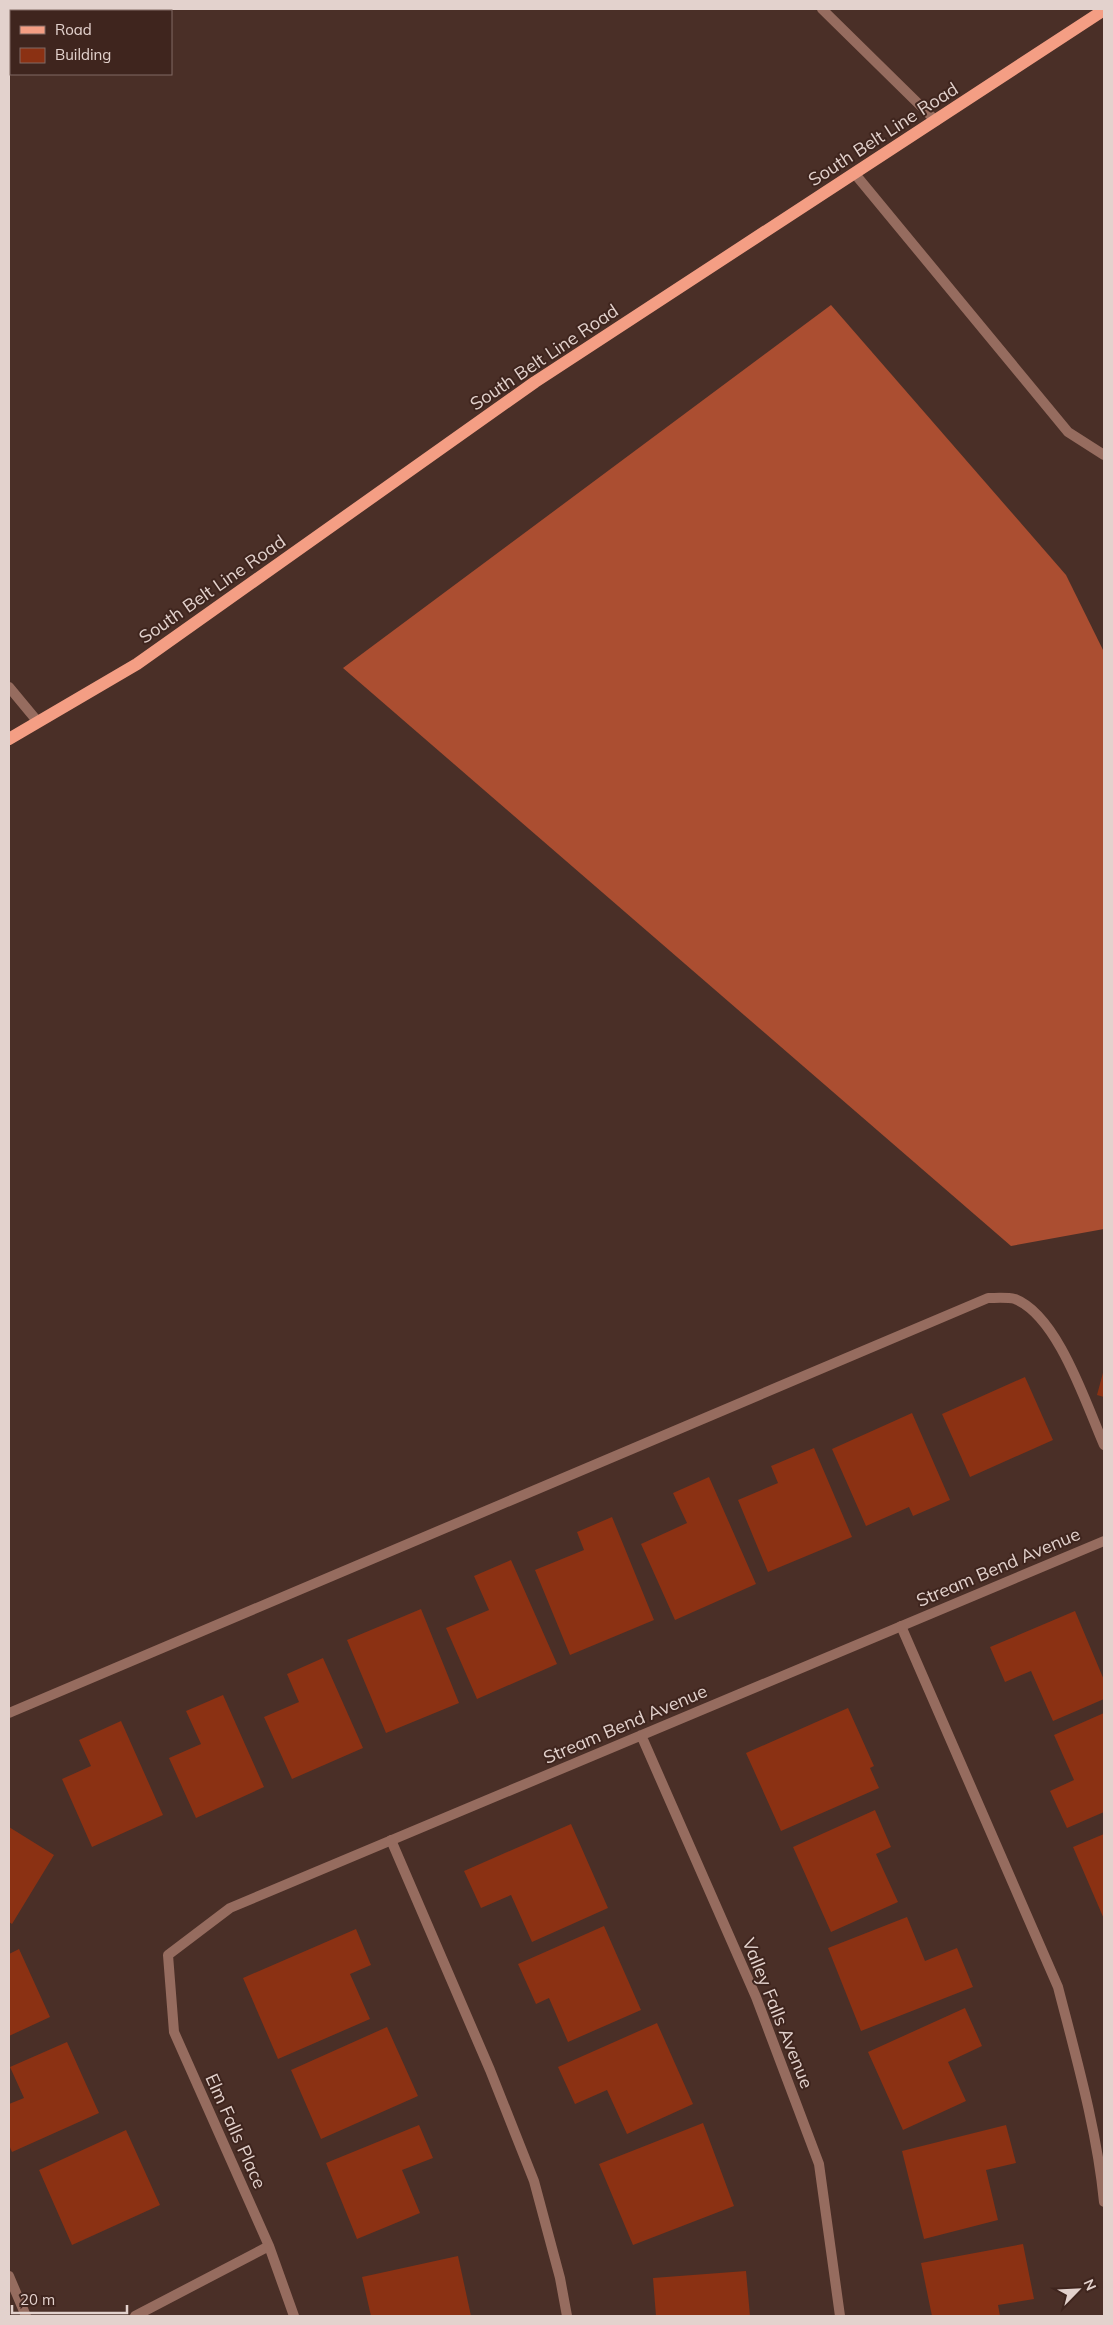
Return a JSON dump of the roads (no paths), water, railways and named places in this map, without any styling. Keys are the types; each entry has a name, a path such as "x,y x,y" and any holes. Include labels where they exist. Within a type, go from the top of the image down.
{"main road":[{"name":"South Belt Line Road","path":"9,739 137,664 535,382 1104,10"}],"street":[{"path":"822,9 936,121"},
{"path":"855,174 1068,432 1104,455"},
{"path":"9,687 38,722"},
{"path":"9,1713 988,1298 1014,1299 1038,1314 1057,1340 1104,1445"},
{"name":"Stream Bend Avenue","path":"168,1955 230,1908 1104,1541"},
{"path":"901,1626 1058,1986 1098,2157 1104,2202"},
{"name":"Valley Falls Avenue","path":"641,1734 756,1997 819,2164 840,2316"},
{"path":"391,1840 490,2070 534,2181 560,2278 567,2316"},
{"name":"Elm Falls Place","path":"168,1955 174,2032 269,2246 294,2316"},
{"path":"135,2316 269,2246"},
{"path":"9,2276 26,2316"}]}
